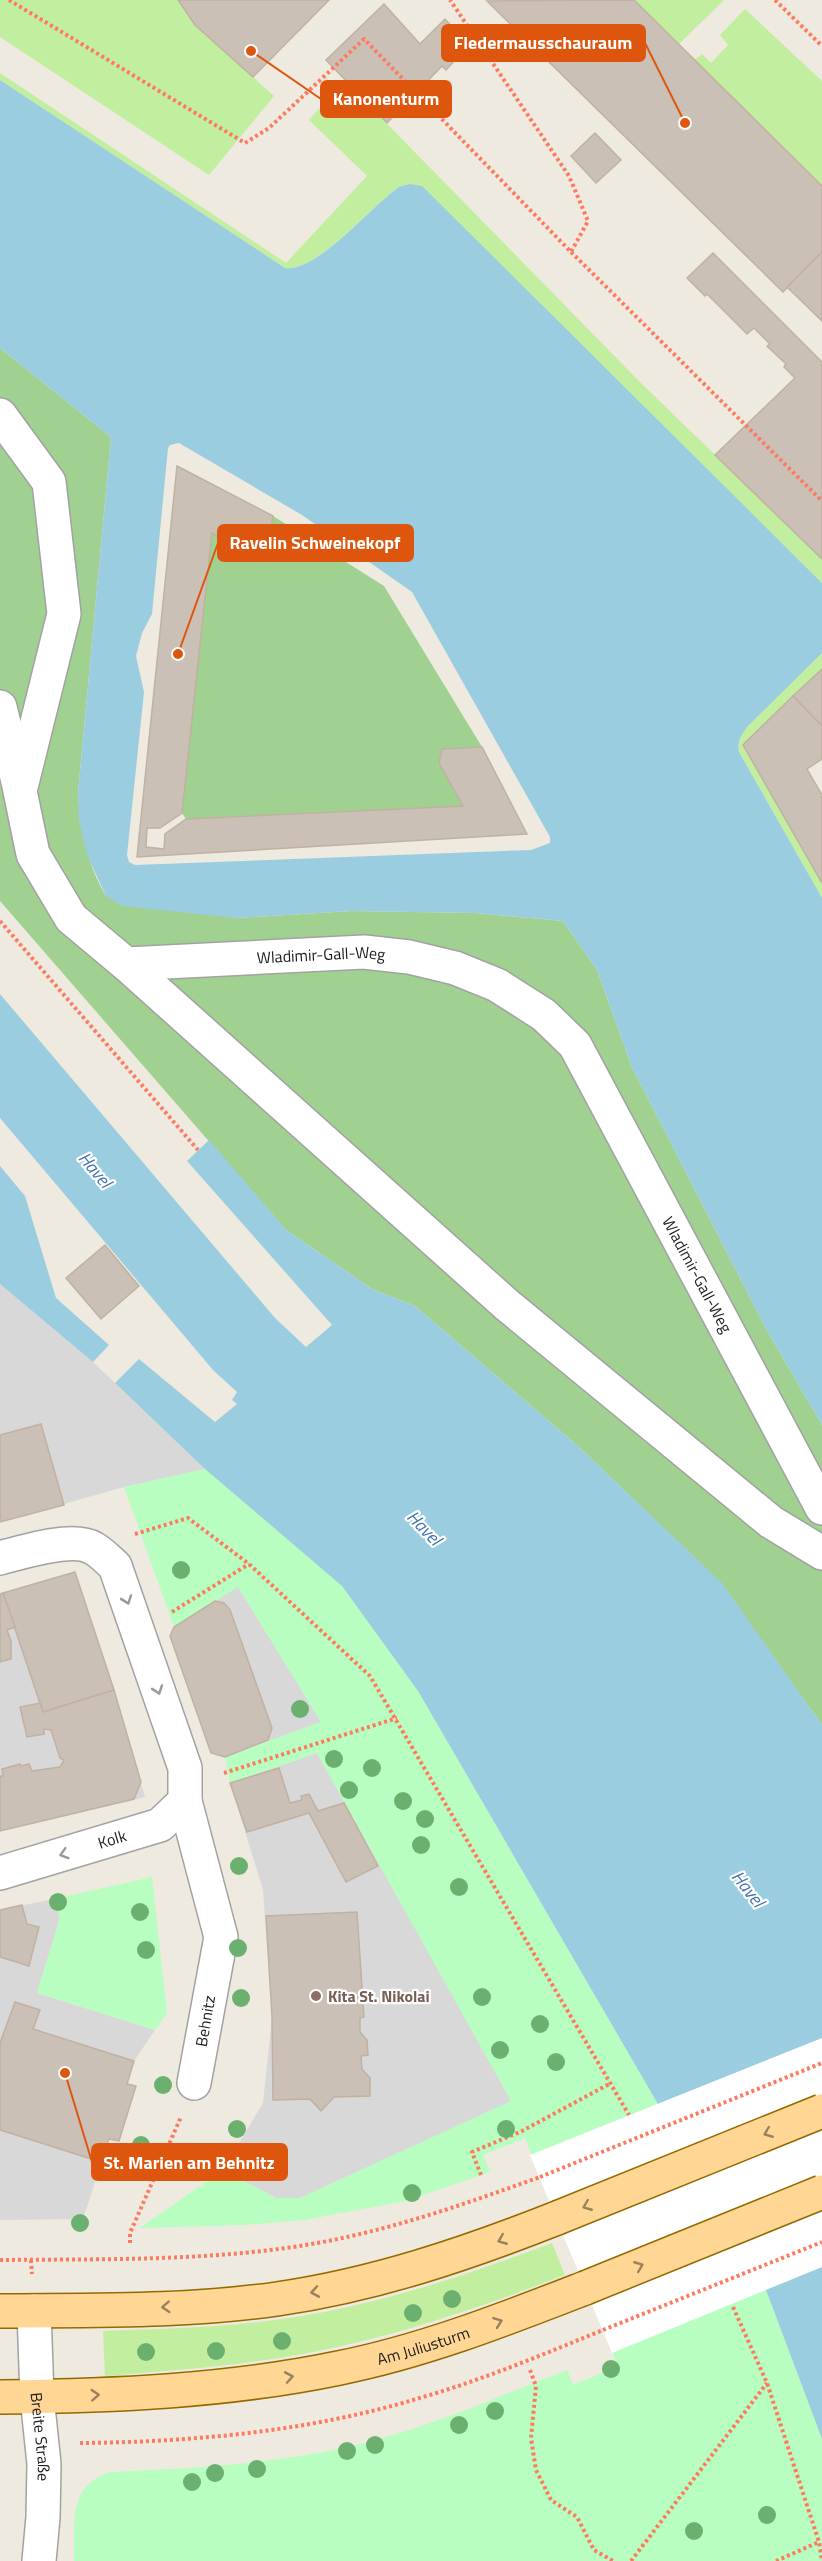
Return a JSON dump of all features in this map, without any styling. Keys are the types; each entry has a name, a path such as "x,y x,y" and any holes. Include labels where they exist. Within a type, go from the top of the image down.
{"main road":[{"path":"0,2312 108,2310 225,2304 320,2292 424,2266 486,2246 822,2111"},
{"name":"Am Juliusturm","path":"0,2397 190,2390 262,2382 340,2368 442,2341 585,2288 822,2192"}],"street":[{"path":"0,415 49,482 64,614 20,791"},
{"path":"0,707 33,854 71,918 126,964 507,1305 771,1522 822,1553"},
{"name":"Wladimir-Gall-Weg","path":"126,964 364,952 409,957 455,968 497,985 544,1015 575,1045 822,1508"},
{"path":"0,1558 38,1547 62,1544 92,1546 115,1566 200,1772 185,1802"},
{"name":"Kolk","path":"0,1874 160,1825 185,1802"},
{"name":"Behnitz","path":"185,1802 220,1937 194,2083"},
{"name":"Breite Straße","path":"34,2311 37,2397 44,2464 39,2561"}],"path":[{"path":"9,0 245,142 268,128 364,39 571,252 822,501"},
{"path":"450,0 569,176 588,221 571,252"},
{"path":"776,0 822,46"},
{"path":"0,921 198,1150"},
{"path":"129,1536 188,1518 249,1564 370,1676 397,1718 629,2115"},
{"path":"169,1614 249,1564"},
{"path":"200,1772 397,1718"},
{"path":"0,2260 205,2257 288,2248 386,2228 540,2177 822,2063"},
{"path":"130,2243 130,2233 150,2191 194,2083"},
{"path":"481,2175 472,2152 522,2131 611,2083"},
{"path":"603,2330 822,2242"},
{"path":"733,2307 766,2383 819,2542 822,2561"},
{"path":"530,2370 536,2386 531,2438 536,2470 551,2499 577,2517 594,2550 614,2561"},
{"path":"631,2561 766,2383"},
{"path":"776,2561 819,2542"}],"shaded area":[{"path":"0,1284 93,1362 205,1469 124,1487 0,1522"},
{"path":"75,1572 114,1690 145,1797 0,1831 0,1594"},
{"path":"238,1586 321,1722 225,1757 170,1636 174,1627"},
{"path":"317,1753 512,2101 300,2198 276,2198 223,2170 263,2103 272,2017 263,1890 230,1783"},
{"path":"54,1899 60,1918 37,1993 155,2030 134,2061 127,2083 136,2086 119,2141 109,2139 83,2219 0,2220 0,1910"}],"green space":[{"path":"0,0 178,0 195,25 274,96 209,175 0,37"},
{"path":"634,0 724,0 679,44"},
{"path":"745,9 822,81 822,186 694,60 702,54 711,63 728,45 720,35"},
{"path":"0,73 286,263 367,176 309,120 344,80 641,383 822,559 822,583 649,413 399,187 328,249 312,260 285,268 0,80"},
{"path":"0,348 111,437 78,793 86,846 99,884 106,896 237,918 352,911 476,913 563,921 597,970 632,1067 765,1327 822,1425 822,1725 721,1583 580,1448 415,1306 372,1289 286,1230 0,901"},
{"path":"273,516 384,586 482,747 442,749 440,763 463,806 186,819 182,813 212,533 264,562"},
{"path":"822,653 822,669 743,745 822,883 822,898 739,752 739,745 747,727"},
{"path":"205,1469 342,1586 418,1691 766,2290 822,2439 822,2561 74,2561 76,2508 80,2496 97,2478 111,2472 236,2464 329,2451 413,2429 567,2370 573,2385 618,2366 525,2138 483,2155 490,2172 406,2201 304,2220 244,2225 140,2228 223,2170 276,2198 300,2198 511,2101 317,1753 230,1783 225,1757 321,1722 238,1587 174,1627 124,1487"},
{"path":"152,1877 167,2013 155,2030 37,1993 60,1918 54,1899"},
{"path":"552,2243 565,2275 406,2329 341,2346 258,2361 105,2376 103,2331 246,2323 340,2309 412,2291"}],"water":[{"path":"0,80 285,268 313,260 399,187 410,184 422,186 822,583 822,653 747,727 740,739 739,752 822,898 822,1425 765,1327 632,1067 597,970 563,921 476,913 352,911 237,918 122,906 106,896 87,855 79,821 78,793 111,437 0,348","holes":["179,443 302,515 412,592 550,837 550,843 531,850 135,865 129,862 127,855 144,692 136,656 142,633 152,614 168,448 170,445"]},
{"name":"Havel","path":"0,994 275,1318 306,1347 332,1325 187,1161 209,1140 286,1230 372,1289 415,1306 580,1448 722,1583 822,1725 822,2439 766,2290 418,1691 342,1586 205,1469 115,1383 139,1359 215,1422 237,1404 232,1400 237,1392 213,1370 0,1118"},
{"path":"0,1166 25,1196 56,1298 109,1345 93,1362 0,1284"}],"pier":[{"path":"822,2038 822,2267 612,2353 530,2155"}],"building":[{"path":"178,0 329,0 253,77 195,25"},
{"path":"634,0 822,186 822,252 783,292 487,1"},
{"path":"384,4 420,44 445,19 469,45 446,70 442,66 387,123 326,60"},
{"path":"595,133 621,160 596,183 571,156"},
{"path":"822,252 822,321 787,287"},
{"path":"713,253 822,362 822,559 715,455 795,378 784,367 786,364 767,346 770,344 754,328 747,334 707,294 705,296 687,278"},
{"path":"177,466 273,516 264,562 212,533 182,813 160,828 147,828 146,847 164,849 165,834 186,819 463,806 439,763 442,749 482,747 527,834 137,857"},
{"path":"822,669 822,726 793,696"},
{"path":"793,696 822,726 822,759 807,769 822,795 822,883 743,745"},
{"path":"105,1245 139,1286 101,1319 66,1278"},
{"path":"41,1424 64,1505 0,1522 0,1435"},
{"path":"75,1572 114,1690 43,1712 3,1593"},
{"path":"3,1593 15,1627 7,1630 11,1641 11,1659 0,1662 0,1594"},
{"path":"215,1601 224,1603 230,1610 272,1728 268,1740 225,1757 211,1753 170,1636 174,1627"},
{"path":"114,1690 141,1782 134,1799 0,1831 2,1769 20,1764 21,1766 29,1764 32,1771 60,1767 64,1760 60,1758 51,1730 44,1729 44,1734 27,1737 20,1707 40,1703 43,1712"},
{"path":"279,1768 290,1803 302,1800 301,1796 309,1794 318,1811 344,1803 378,1866 346,1882 309,1813 247,1832 230,1783"},
{"path":"22,1905 27,1924 39,1927 29,1966 0,1957 0,1910"},
{"path":"357,1912 364,2017 360,2018 360,2032 367,2040 368,2055 361,2056 362,2069 370,2078 370,2096 334,2097 321,2111 310,2099 273,2100 272,2017 266,1916"},
{"path":"15,2002 40,2010 33,2029 134,2061 127,2084 136,2086 119,2141 109,2139 101,2162 0,2130 0,2043"}],"place":[{"name":"Kanonenturm","path":"251,51"},
{"name":"Fledermausschauraum","path":"685,123"},
{"name":"Ravelin Schweinekopf","path":"178,654"},
{"name":"Kita St. Nikolai","path":"316,1996"},
{"name":"St. Marien am Behnitz","path":"65,2073"}]}
